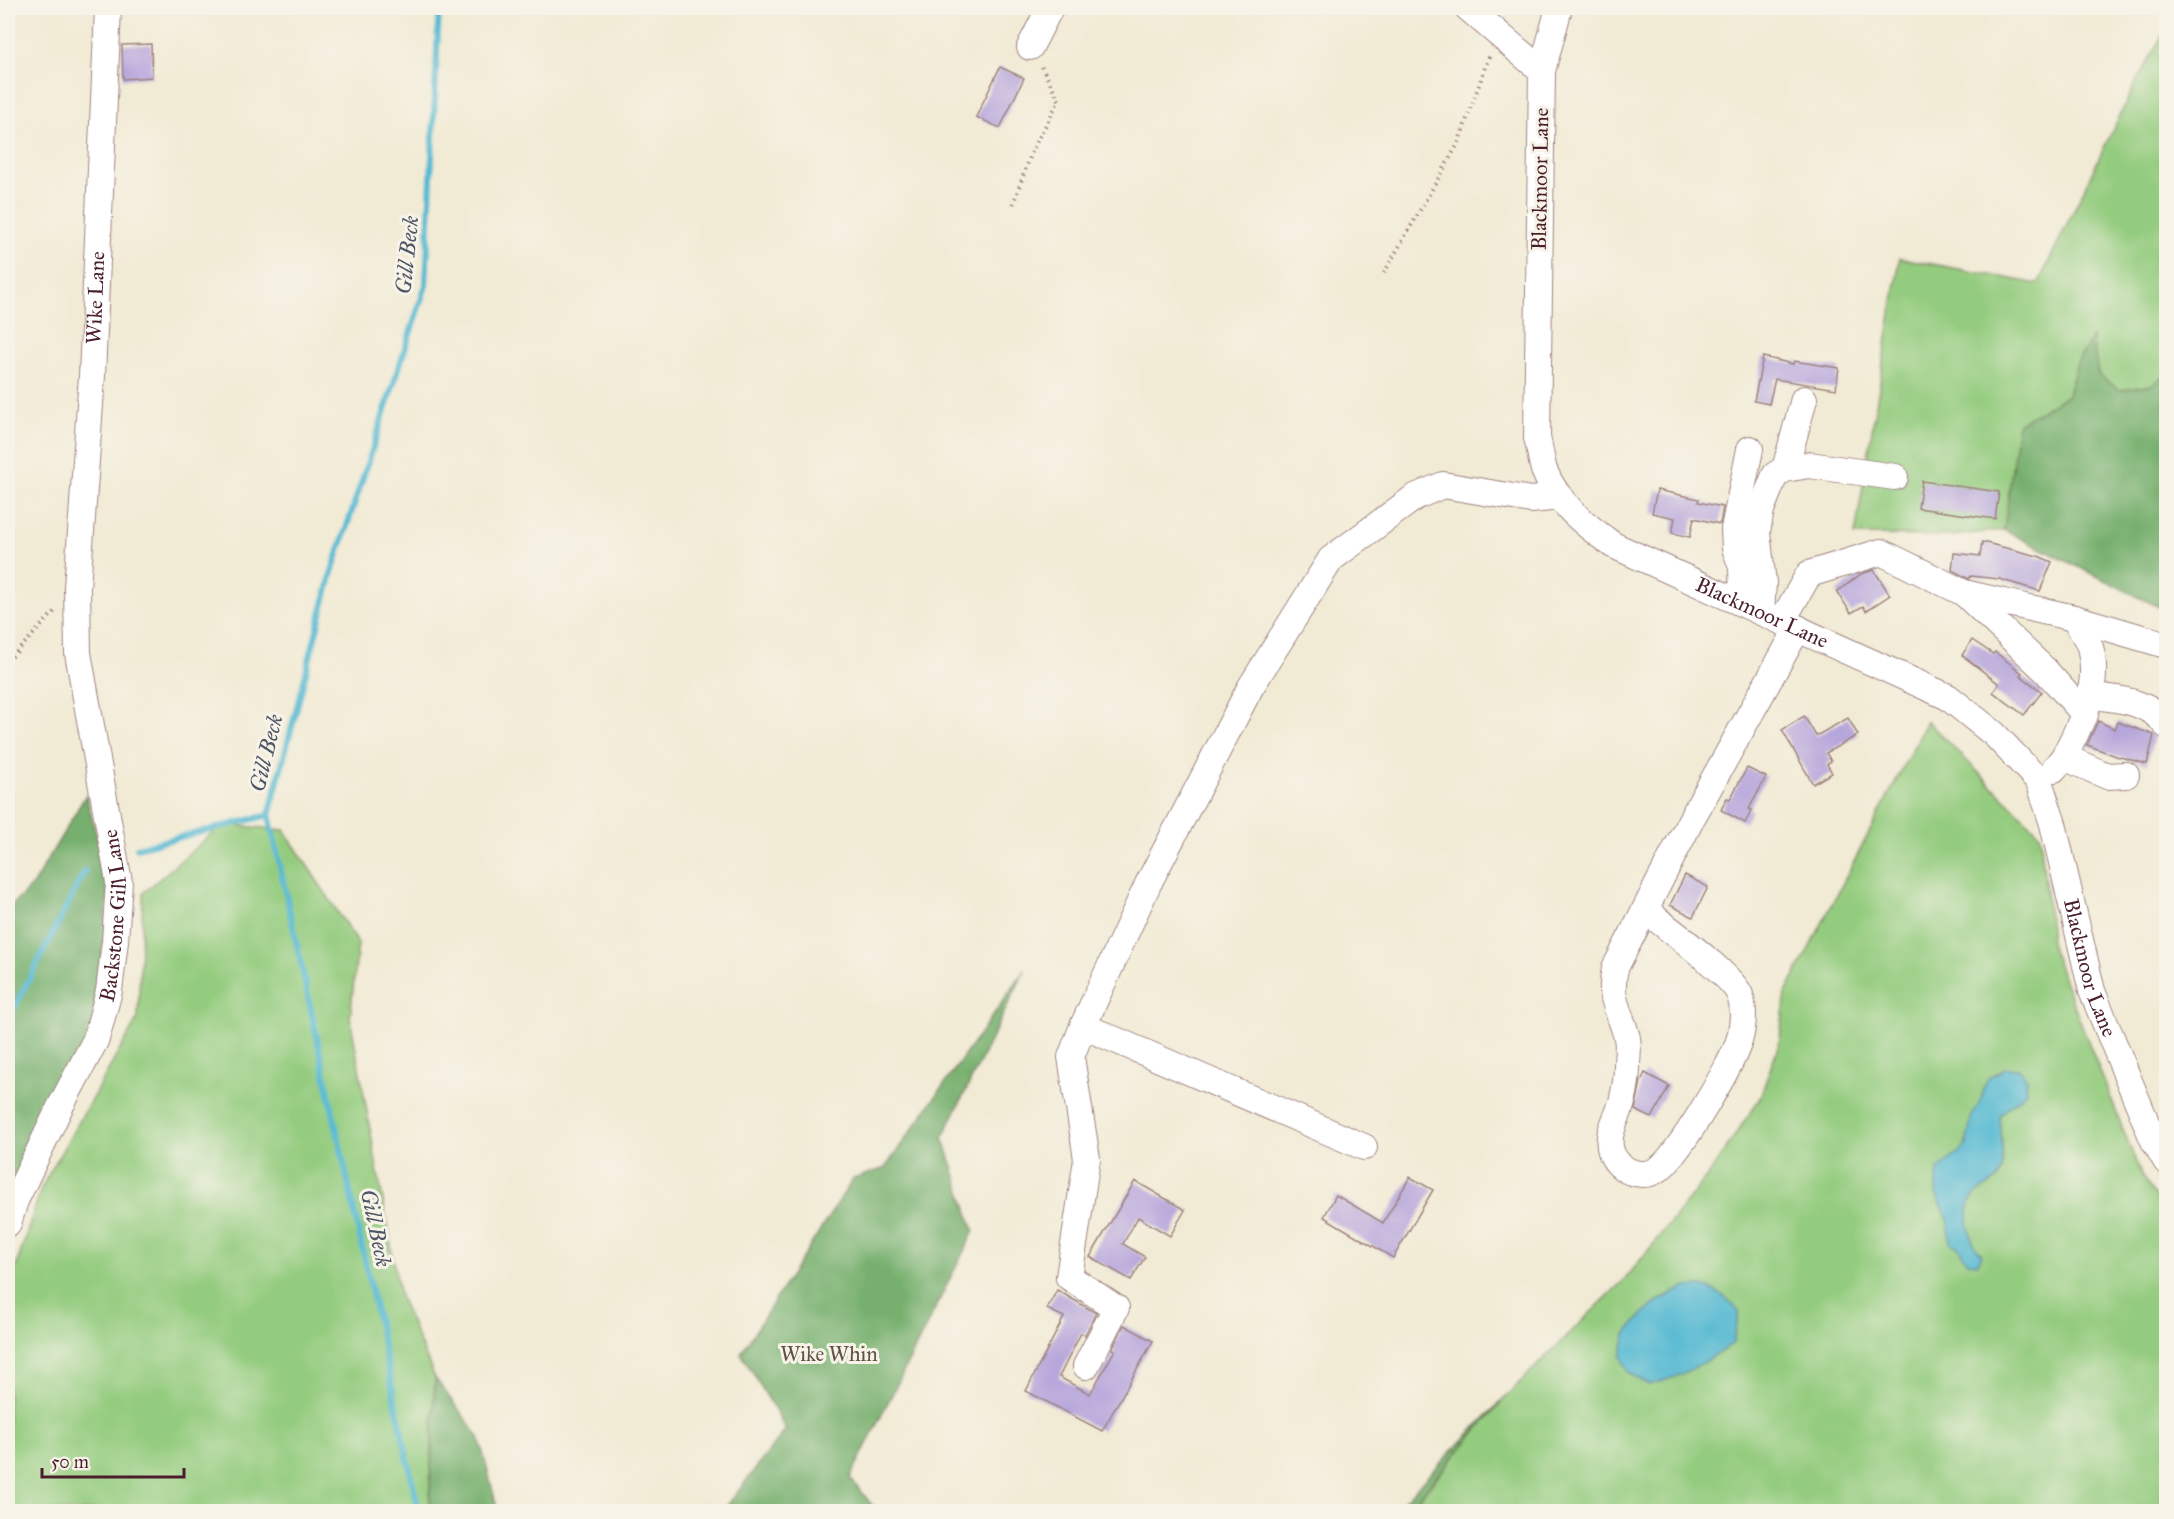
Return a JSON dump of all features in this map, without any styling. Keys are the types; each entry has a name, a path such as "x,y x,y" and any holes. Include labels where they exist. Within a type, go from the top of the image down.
{"street":[{"name":"Wike Lane","path":"77,588 92,376 108,8"},
{"path":"1030,47 1050,8"},
{"path":"1467,8 1542,71"},
{"name":"Blackmoor Lane","path":"1559,8 1542,71 1537,438 1545,470 1560,497 1583,524 1613,544 1948,697 1994,734 2040,784 2053,824 2092,991 2153,1139 2166,1161"},
{"path":"1785,469 1804,399"},
{"path":"1750,449 1734,529 1736,548 1742,567 1771,616"},
{"path":"1771,616 1763,583 1757,532 1761,510 1775,475 1785,469 1809,465 1895,477"},
{"path":"1086,1366 1116,1308 1069,1277 1087,1159 1071,1057 1148,884 1250,688 1331,559 1415,497 1443,485 1531,500 1560,497"},
{"path":"1645,910 1725,975 1740,994 1743,1019 1738,1044 1686,1137 1659,1170 1648,1174 1637,1174 1627,1171 1618,1164 1609,1144 1622,1103 1627,1072 1627,1040 1612,998 1615,968 1692,818 1771,616 1809,574 1881,552 1964,593 2074,618 2166,645"},
{"name":"Backstone Gill Lane","path":"8,1223 15,1201 96,1039 110,991 119,882 78,653 77,588"},
{"path":"1964,593 2046,671 2087,706"},
{"path":"2040,784 2064,757 2087,706 2093,676 2089,646 2074,618"},
{"path":"2087,706 2121,700 2152,710 2166,725"},
{"path":"2064,757 2107,776 2126,775"},
{"path":"1083,1026 1364,1148"}],"path":[{"path":"1384,273 1458,144 1498,33"},
{"path":"1013,204 1033,149 1059,100 1030,47"},
{"path":"8,661 77,588"}],"green space":[{"path":"2166,29 2166,593 2163,592 2159,607 2004,530 1950,536 1855,535 1900,258 2038,284 2137,80"},
{"path":"2092,337 2098,374 2119,390 2152,385 2166,375 2166,593 2163,592 2159,607 2004,530 2018,424 2068,395 2077,363"},
{"path":"1927,721 2040,834 2052,950 2142,1177 2166,1212 2166,1511 1407,1512 1507,1395 1627,1277 1709,1174 1760,1098 1779,1044 1786,993"},
{"path":"86,795 109,884 95,1026 8,1189 8,909 32,886"},
{"path":"223,824 284,830 358,943 350,1017 400,1297 435,1378 429,1511 8,1511 8,1292 42,1186 138,1018 143,893"},
{"name":"Wike Whin","path":"1025,970 943,1137 974,1231 850,1478 877,1511 723,1511 786,1429 741,1353 853,1179 885,1168"},
{"path":"435,1378 479,1437 498,1511 429,1511"},
{"path":"1507,1395 1407,1511 1394,1511"}],"water":[{"path":"2005,1068 2019,1068 2027,1079 2026,1092 2000,1115 2003,1167 1996,1180 1975,1195 1971,1201 1969,1226 1977,1250 1982,1255 1978,1263 1968,1262 1957,1246 1950,1243 1949,1222 1936,1193 1938,1170 1966,1146 1972,1114 1980,1103 1989,1077"},
{"path":"1702,1286 1723,1296 1739,1312 1733,1343 1693,1368 1660,1382 1649,1385 1629,1373 1621,1357 1626,1334 1643,1314 1660,1300 1686,1287"}],"building":[{"path":"151,44 152,77 123,79 122,45"},
{"path":"1000,67 1024,78 1000,128 976,117"},
{"path":"1763,357 1793,364 1794,361 1839,368 1836,389 1775,379 1769,404 1754,401"},
{"path":"1922,481 1999,492 1995,519 1918,508"},
{"path":"1657,490 1723,507 1720,524 1694,518 1690,537 1672,533 1675,518 1652,513"},
{"path":"1982,542 2038,556 2052,562 2040,591 1999,579 1971,576 1969,579 1952,570 1954,553 1980,556"},
{"path":"1874,570 1890,595 1866,611 1863,606 1851,613 1837,592 1861,574"},
{"path":"1972,640 1993,654 1995,652 2042,692 2024,715 1993,692 1999,684 1962,655"},
{"path":"1804,716 1816,736 1848,718 1858,735 1826,753 1831,761 1827,764 1832,773 1813,784 1782,730"},
{"path":"2098,721 2115,729 2118,722 2154,735 2147,764 2087,745"},
{"path":"1747,768 1766,777 1749,809 1752,810 1745,823 1721,810 1727,798 1730,799"},
{"path":"1685,875 1708,887 1693,917 1670,905"},
{"path":"1645,1073 1669,1086 1652,1118 1635,1110"},
{"path":"1410,1177 1433,1190 1393,1258 1324,1217 1336,1195 1383,1223"},
{"path":"1135,1181 1185,1210 1170,1236 1138,1217 1123,1244 1145,1257 1131,1280 1090,1257"},
{"path":"1057,1290 1096,1313 1085,1335 1081,1333 1059,1377 1090,1394 1115,1350 1112,1349 1124,1325 1153,1341 1102,1431 1026,1391 1064,1317 1047,1309"}],"waterway":[{"name":"Gill Beck","path":"419,1512 269,815 332,572 426,285 439,8"},
{"path":"137,848 269,815"},
{"path":"8,1020 85,871"}]}
